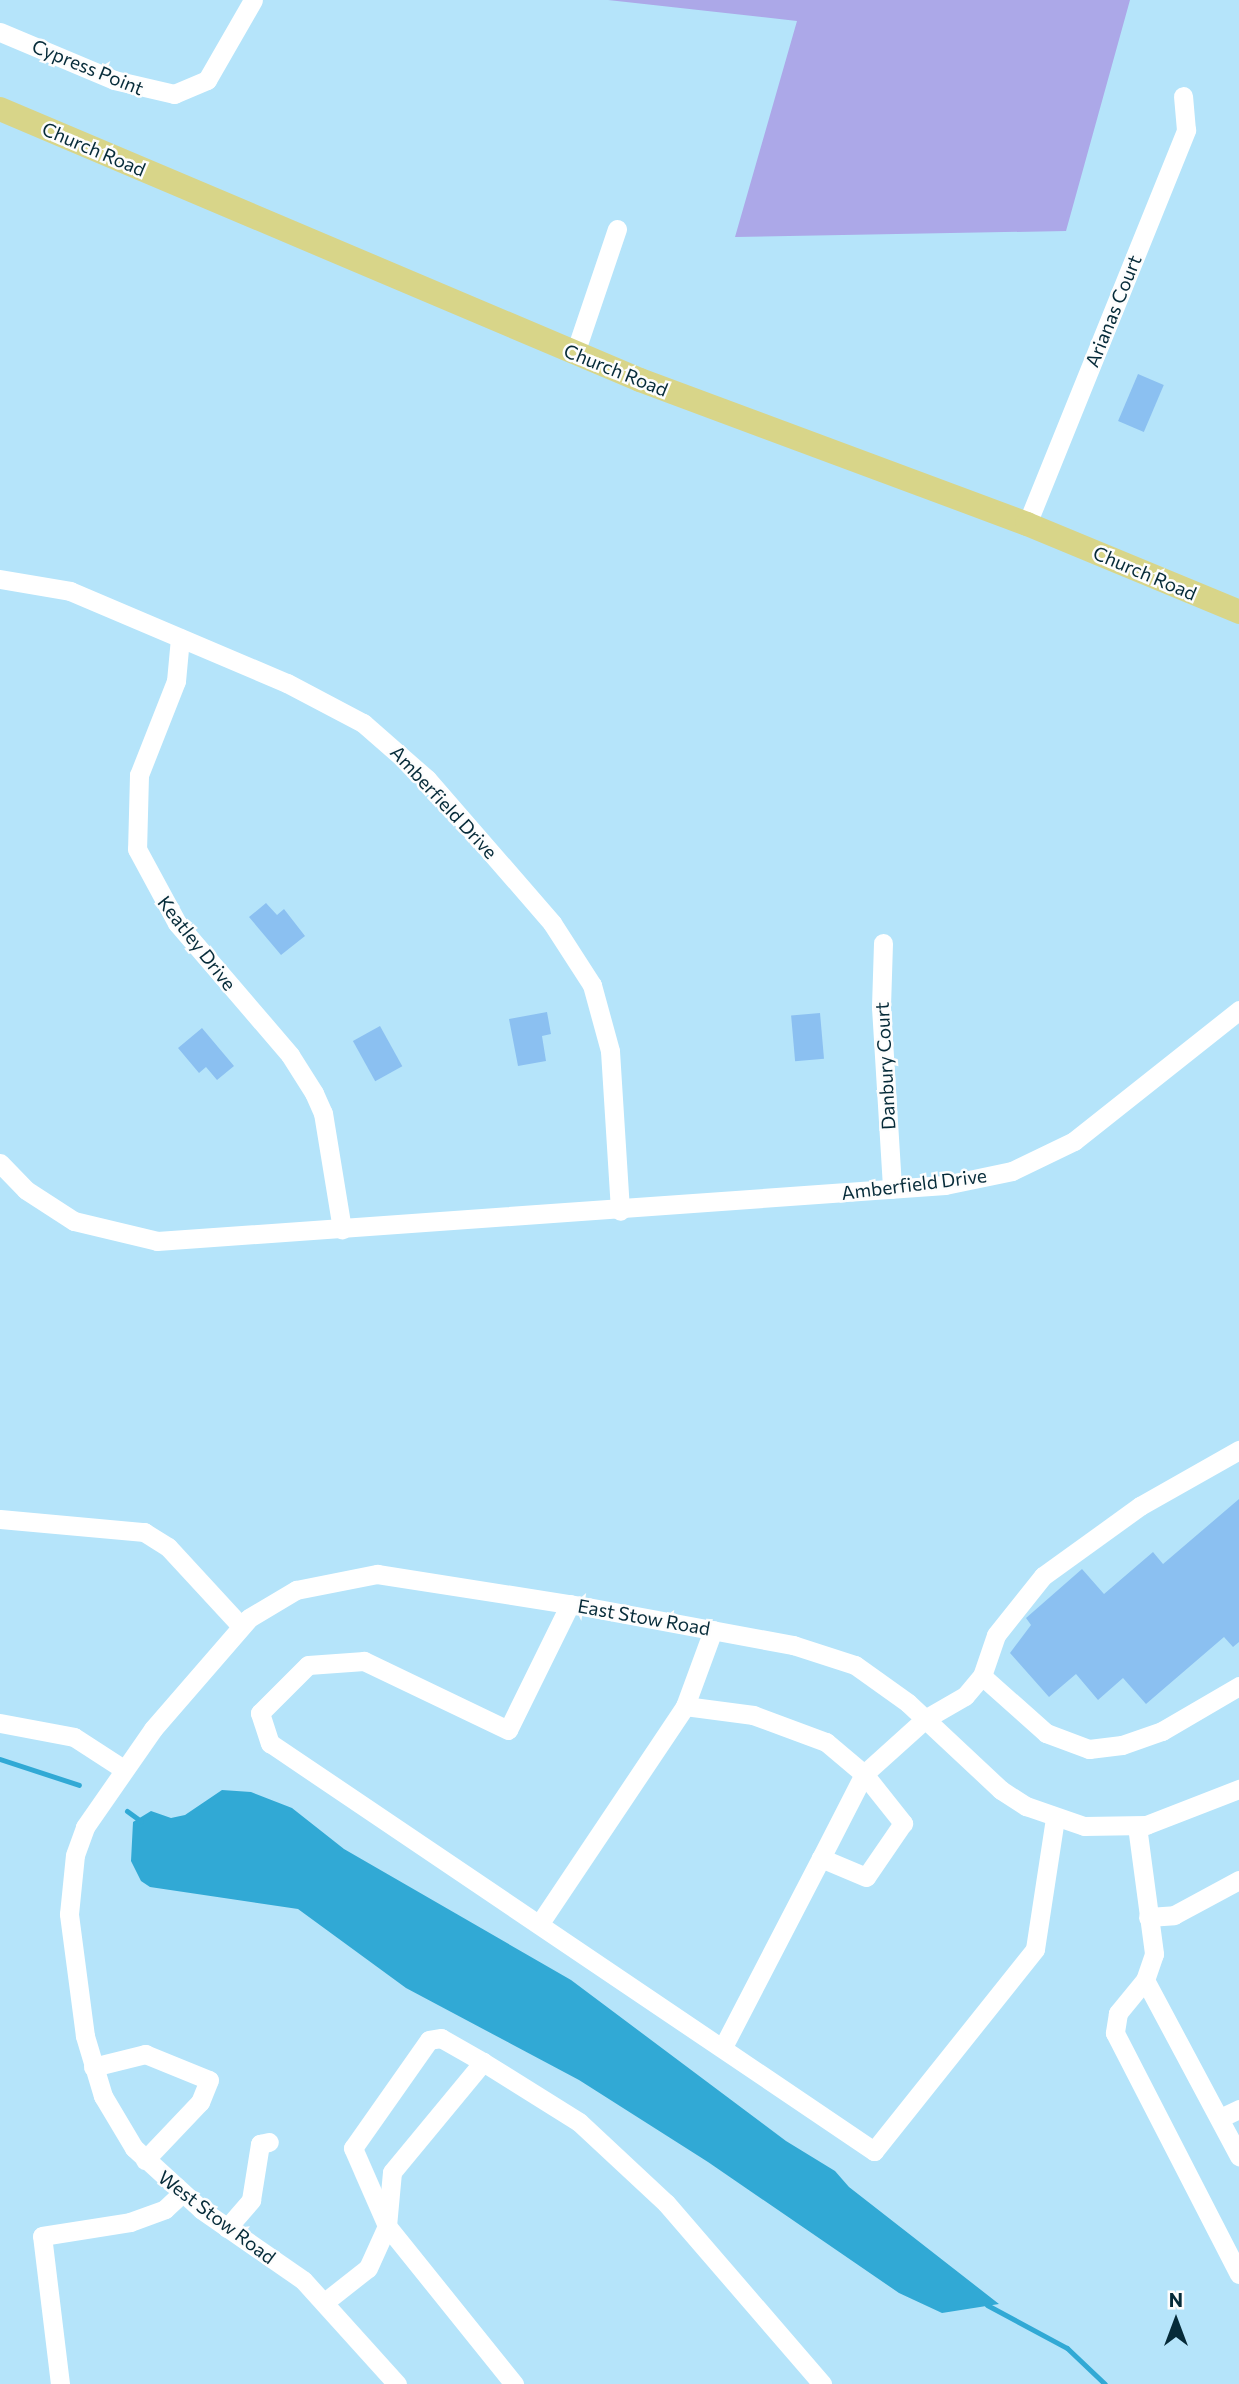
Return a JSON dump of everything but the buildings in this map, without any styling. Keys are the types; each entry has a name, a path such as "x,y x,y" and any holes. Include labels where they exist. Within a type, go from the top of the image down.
{"main road":[{"name":"Church Road","path":"0,109 575,354 1027,524 1239,612"}],"street":[{"name":"Cypress Point","path":"0,32 114,80 174,94 192,90 219,66 253,0"},
{"name":"Arianas Court","path":"1027,524 1185,130 1183,96"},
{"path":"575,354 617,229"},
{"name":"Amberfield Drive","path":"0,579 70,591 298,688 386,740 447,800 567,943 592,985 607,1029 620,1211"},
{"name":"Keatley Drive","path":"180,638 177,681 139,775 137,849 177,923 290,1055 314,1093 323,1113 342,1229"},
{"name":"Danbury Court","path":"883,943 881,1007 892,1189"},
{"name":"Amberfield Drive","path":"0,1163 49,1207 128,1238 186,1241 620,1211 892,1189 979,1179 1044,1158 1074,1142 1239,1010"},
{"path":"723,2047 864,1774 925,1719 965,1696 982,1676 996,1636 1043,1576 1140,1506 1239,1450"},
{"path":"0,1519 144,1532 168,1547 240,1626"},
{"name":"East Stow Road","path":"90,1816 122,1768 240,1626 296,1590 349,1576 405,1576 570,1604 793,1645 855,1665 925,1719 1001,1790 1055,1818 1084,1826 1137,1826 1178,1816 1239,1789"},
{"path":"570,1604 508,1730 364,1661 308,1665 260,1713 270,1743 874,2151 1035,1948 1055,1818"},
{"path":"540,1923 685,1706 713,1630"},
{"path":"982,1676 1046,1733 1089,1749 1122,1745 1162,1731 1239,1686"},
{"path":"685,1706 753,1715 826,1742 864,1774 904,1823 866,1877 821,1858"},
{"path":"0,1723 74,1737 122,1768"},
{"name":"West Stow Road","path":"90,1816 75,1855 69,1914 93,2067 117,2123 145,2160 181,2193 326,2301 397,2384"},
{"path":"1137,1826 1154,1954 1145,1980 1118,2013 1115,2033 1239,2274"},
{"path":"1148,1917 1174,1914 1239,1880"},
{"path":"1145,1980 1239,2156"},
{"path":"514,2384 387,2226 353,2148 429,2040 440,2038 579,2122 666,2203 822,2384"},
{"path":"93,2067 145,2054 209,2080 201,2102 145,2160"},
{"path":"326,2301 368,2268 387,2226 392,2172 483,2062"},
{"path":"1220,2118 1239,2109"},
{"path":"227,2228 251,2200 260,2144 269,2142"},
{"path":"60,2384 42,2236 130,2222 165,2209 181,2193"}],"shaded area":[{"path":"608,0 1130,0 1066,231 735,237 797,21"}],"water":[{"path":"222,1790 251,1792 292,1808 344,1849 571,1980 786,2141 835,2171 849,2187 999,2304 942,2313 899,2293 708,2162 579,2080 406,1988 298,1909 150,1887 141,1881 131,1861 133,1822 151,1811 171,1818 185,1815"}],"waterway":[{"path":"0,1759 79,1785"},
{"path":"127,1811 141,1821"},
{"path":"987,2305 1067,2348 1105,2384"}]}
